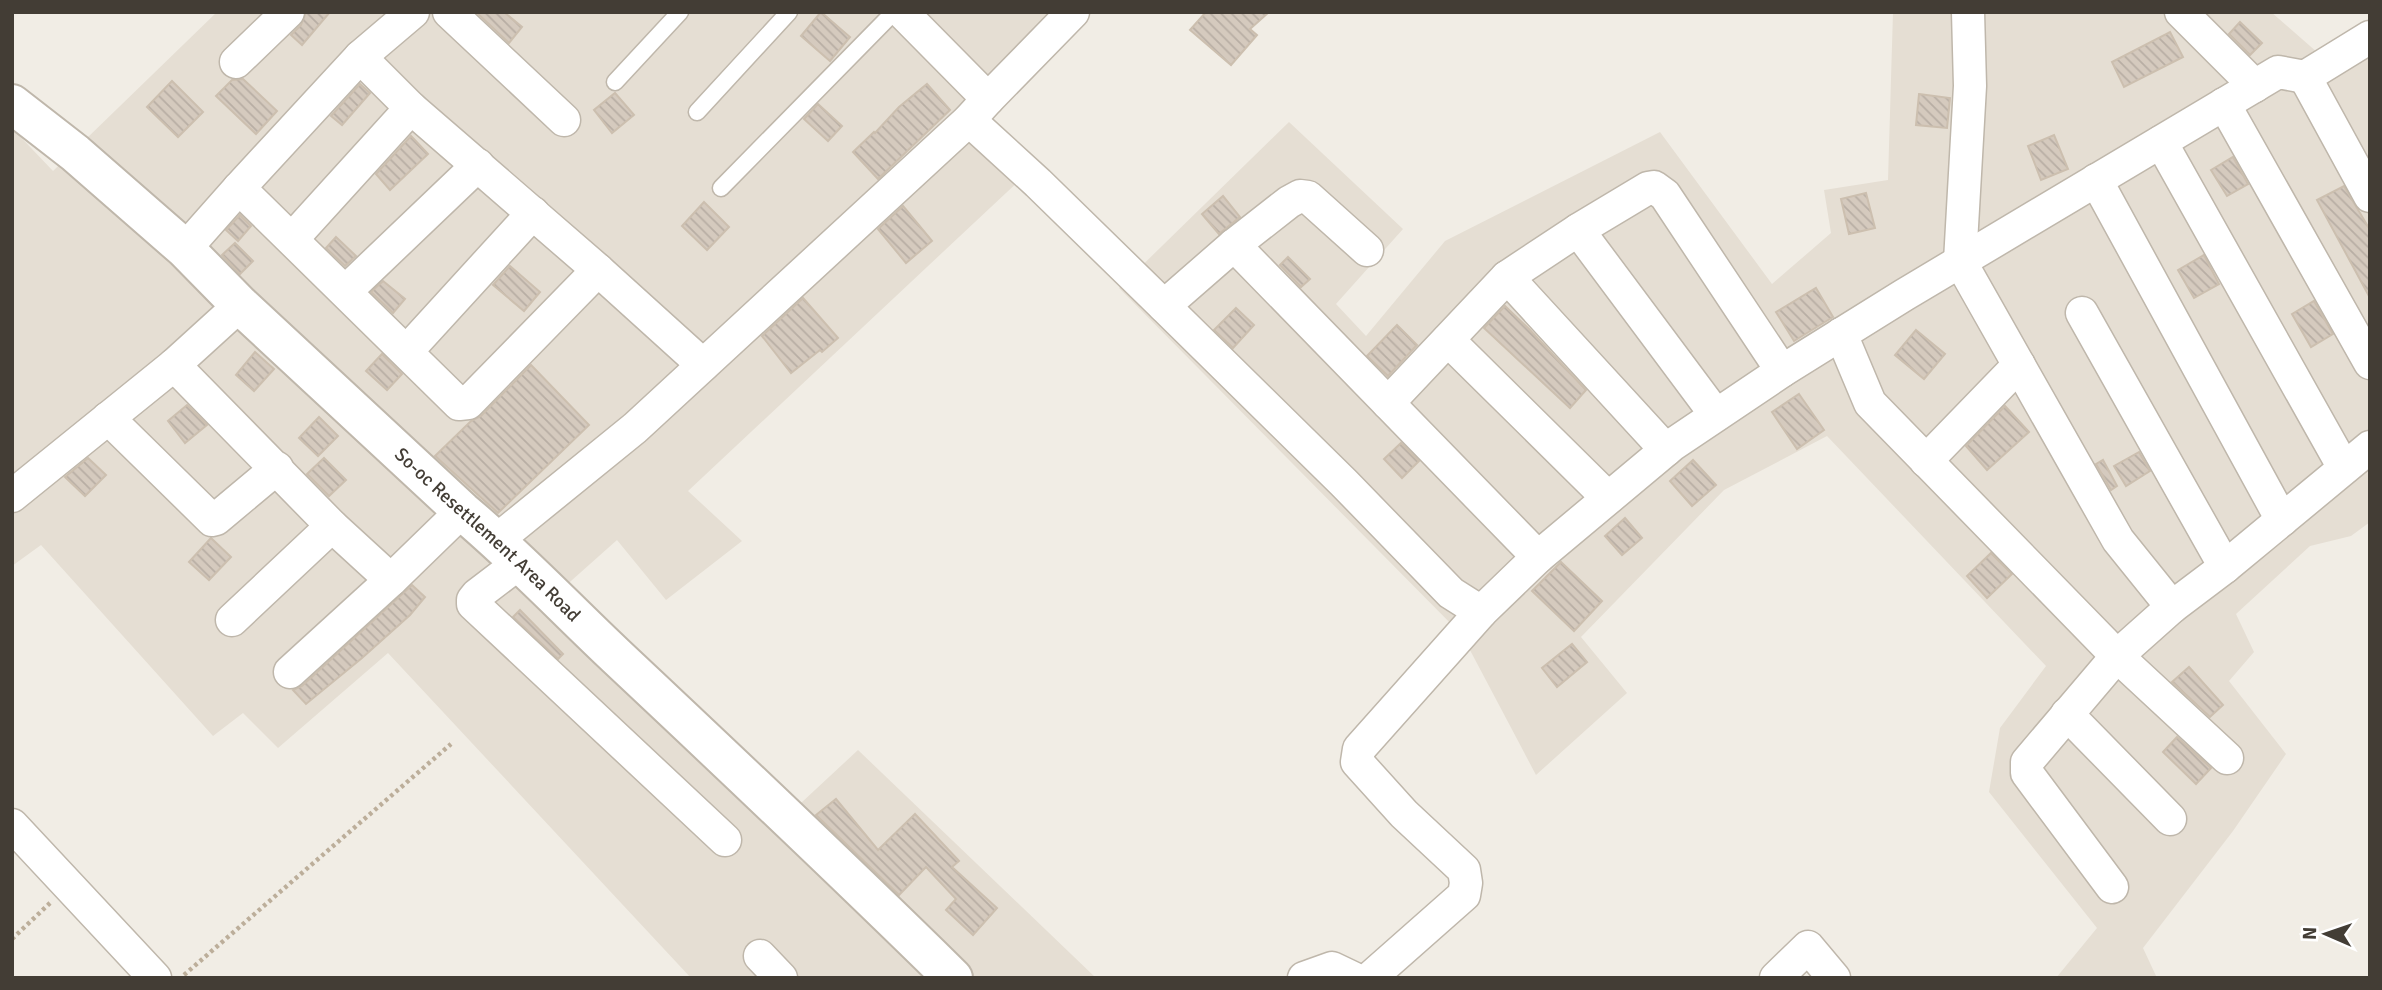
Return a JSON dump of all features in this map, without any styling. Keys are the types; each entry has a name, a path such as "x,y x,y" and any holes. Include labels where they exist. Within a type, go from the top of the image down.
{"street":[{"path":"236,62 288,12"},
{"path":"185,249 360,57 413,12"},
{"path":"449,12 565,120"},
{"path":"902,12 1038,183 1343,482 1451,593 1481,612"},
{"path":"725,840 473,604 473,600 508,551 635,428 979,109 1073,12"},
{"path":"1968,12 1970,86 1960,261 2118,540 2172,607"},
{"path":"2181,12 2255,86"},
{"path":"1370,978 1464,895 1466,883 1464,870 1404,814 1357,762 1359,749 1481,612 1538,557 1666,450 1841,334 2278,72 2305,77 2370,37"},
{"path":"360,57 411,108 703,365"},
{"path":"2305,77 2370,196"},
{"name":"So-oc Resettlement Area Road","path":"12,104 75,153 185,249 240,305 508,551 953,978"},
{"path":"2224,104 2370,363"},
{"path":"292,239 411,108"},
{"path":"2161,142 2344,468"},
{"path":"346,291 478,165"},
{"path":"2096,180 2282,520"},
{"path":"239,188 459,404 464,405 598,270"},
{"path":"1388,403 1507,277 1648,188 1658,189 1665,195 1782,371"},
{"path":"1164,306 1234,245 1300,196 1308,197 1367,250"},
{"path":"407,351 533,213"},
{"path":"1578,230 1716,415"},
{"path":"1234,245 1538,557"},
{"path":"1507,277 1666,450"},
{"path":"12,496 174,365 240,305"},
{"path":"2082,313 2225,567"},
{"path":"1841,334 1870,402 2118,656 2227,758"},
{"path":"1448,340 1608,498"},
{"path":"174,365 332,526 391,580"},
{"path":"1926,461 2019,365"},
{"path":"108,418 212,520 277,468"},
{"path":"2112,887 2026,774 2027,762 2118,656 2172,607 2225,567 2370,447"},
{"path":"290,672 462,511"},
{"path":"232,620 332,526"},
{"path":"2067,714 2170,819"},
{"path":"12,825 155,978"},
{"path":"1776,978 1808,947 1834,978"},
{"path":"1304,978 1332,968 1353,978"}],"lane":[{"path":"615,82 680,12"},
{"path":"697,112 789,12"},
{"path":"720,188 894,12"}],"path":[{"path":"181,978 451,744"},
{"path":"12,939 69,885"}],"shaded area":[{"path":"217,12 1069,12 970,119 1023,177 688,491 742,541 666,600 617,540 553,597 787,816 858,750 1096,978 691,978 388,653 278,748 243,713 213,736 41,545 12,566 12,128 53,171"},
{"path":"1893,12 2271,12 2318,53 2370,22 2370,522 2351,536 2310,546 2236,614 2254,652 2229,681 2286,754 2233,831 2143,948 2157,978 2056,978 2097,928 1989,792 2000,728 2046,666 1827,436 1724,490 1581,637 1627,693 1536,775 1462,635 1119,288 1289,122 1403,229 1336,304 1366,336 1445,241 1660,132 1772,284 1831,233 1824,190 1888,180"}],"building":[{"path":"306,12 330,12 302,45 291,35 301,25"},
{"path":"476,12 504,12 522,27 509,43"},
{"path":"821,12 850,37 830,61 801,36"},
{"path":"1206,12 1269,12 1250,29 1257,35 1231,65 1190,30"},
{"path":"2240,22 2262,43 2250,55 2229,34"},
{"path":"2170,32 2183,57 2124,87 2112,62"},
{"path":"243,79 277,111 256,134 216,96 232,80"},
{"path":"172,81 203,112 178,137 147,107"},
{"path":"360,84 370,93 342,125 331,116"},
{"path":"927,84 950,110 878,179 853,152"},
{"path":"615,93 634,115 612,133 594,110"},
{"path":"1919,94 1950,98 1947,128 1916,125"},
{"path":"818,104 842,126 828,141 804,119"},
{"path":"2054,135 2068,169 2041,180 2028,146"},
{"path":"411,136 428,154 390,190 376,174"},
{"path":"2233,157 2248,184 2227,196 2211,170"},
{"path":"2344,186 2370,230 2370,298 2317,200"},
{"path":"1866,193 1875,228 1849,234 1841,199"},
{"path":"1223,196 1240,217 1219,234 1202,214"},
{"path":"704,202 729,227 707,250 682,226"},
{"path":"903,206 932,241 906,263 878,229"},
{"path":"240,215 251,226 238,241 226,230"},
{"path":"336,237 356,256 345,266 326,248"},
{"path":"235,243 253,261 240,274 222,255"},
{"path":"2204,255 2219,284 2194,298 2178,270"},
{"path":"1288,257 1310,279 1301,287 1280,265"},
{"path":"510,266 540,292 524,311 493,285"},
{"path":"383,281 405,299 393,313 371,292"},
{"path":"1816,288 1833,317 1794,341 1776,312"},
{"path":"803,298 838,338 791,373 762,336"},
{"path":"2314,301 2333,334 2311,347 2292,314"},
{"path":"1505,306 1586,390 1570,408 1484,328"},
{"path":"1236,308 1254,325 1233,348 1214,330"},
{"path":"1397,325 1417,345 1388,376 1367,356"},
{"path":"1916,330 1945,354 1924,379 1895,355"},
{"path":"255,352 274,369 254,391 236,375"},
{"path":"382,354 402,374 387,390 366,371"},
{"path":"531,365 589,425 498,513 435,456 471,421 481,416"},
{"path":"1799,394 1824,430 1797,449 1772,412"},
{"path":"187,405 207,425 185,443 168,421"},
{"path":"2005,406 2029,432 1987,470 1966,446"},
{"path":"319,417 338,436 318,456 299,438"},
{"path":"1401,443 1419,461 1402,478 1384,459"},
{"path":"2139,452 2150,471 2126,486 2114,466"},
{"path":"88,458 106,475 85,496 65,477"},
{"path":"324,458 346,480 329,496 307,474"},
{"path":"1693,460 1716,485 1692,506 1670,481"},
{"path":"2103,460 2117,486 2111,490 2096,464"},
{"path":"1625,518 1642,538 1622,555 1605,536"},
{"path":"211,538 231,557 209,580 189,562"},
{"path":"1991,553 2012,574 1987,598 1967,576"},
{"path":"1561,562 1602,601 1574,631 1532,591"},
{"path":"412,585 425,597 410,615 306,704 293,690 302,686"},
{"path":"520,610 563,654 558,659 513,617"},
{"path":"1572,644 1587,662 1557,687 1542,668"},
{"path":"2189,667 2223,705 2210,717 2172,682"},
{"path":"2177,737 2211,768 2196,784 2163,752"},
{"path":"836,799 878,850 915,814 959,861 952,867 997,908 973,935 946,910 956,899 926,867 899,895 816,815"}]}
